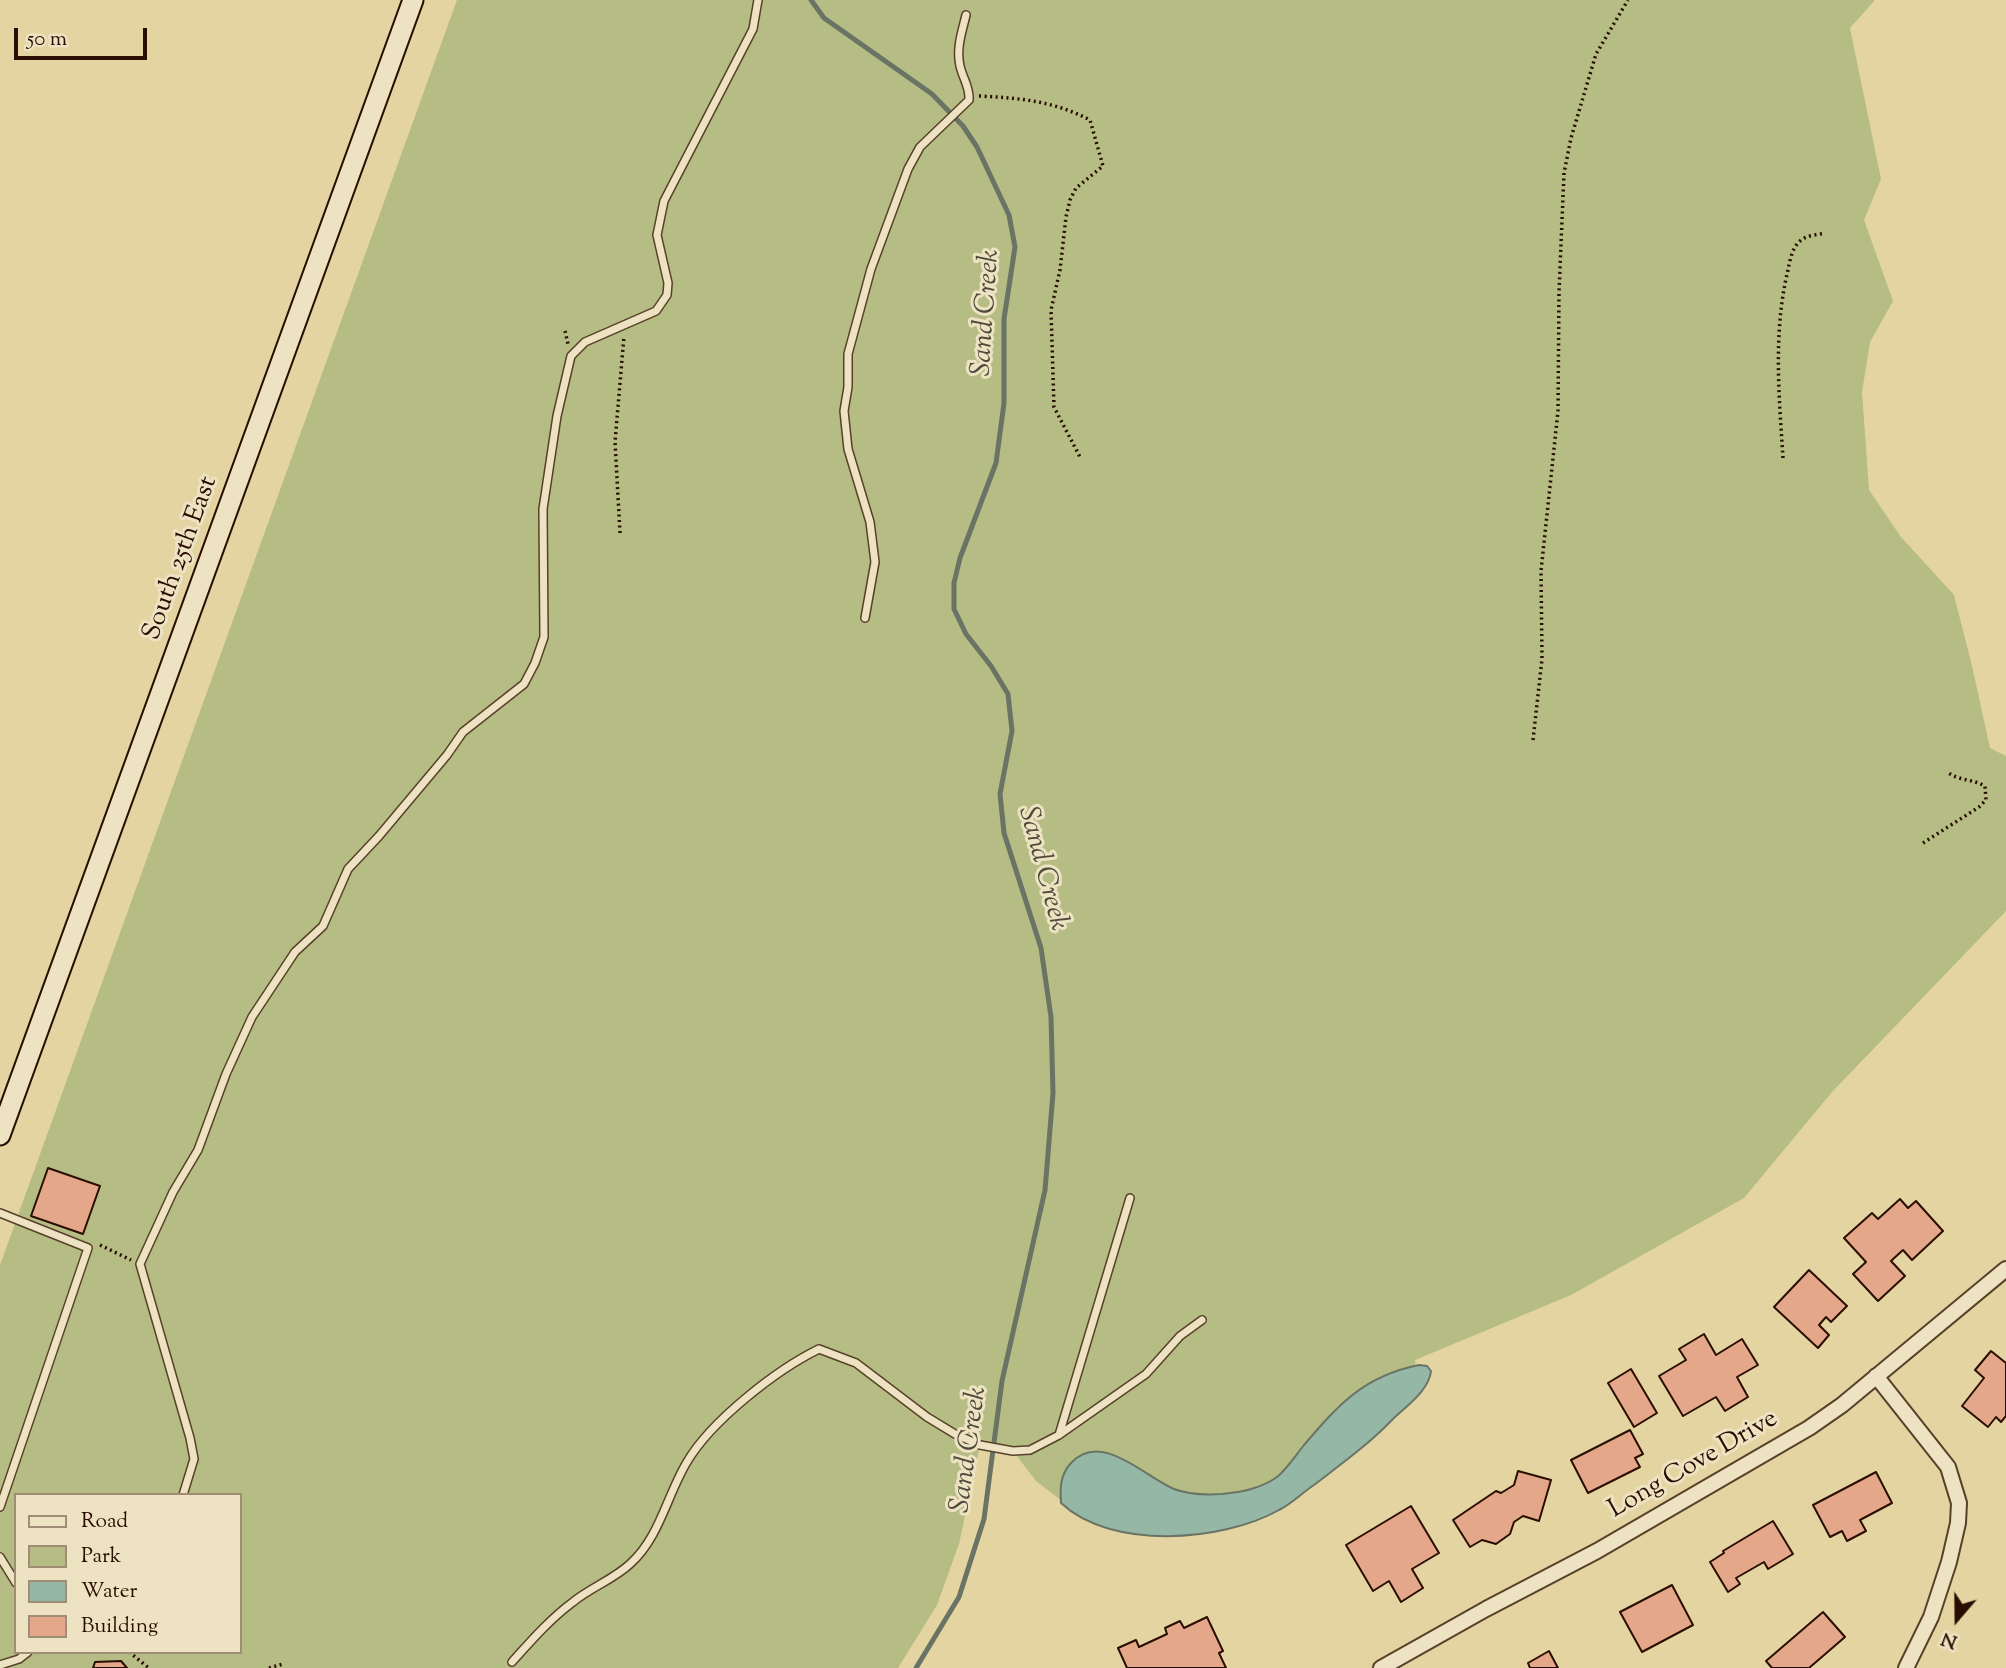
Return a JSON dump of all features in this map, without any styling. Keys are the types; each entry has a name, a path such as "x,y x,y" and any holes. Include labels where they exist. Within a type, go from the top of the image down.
{"main road":[{"name":"South 25th East","path":"0,1135 413,0"}],"street":[{"name":"Long Cove Drive","path":"1381,1668 1597,1551 1809,1428 2006,1269"},
{"path":"1876,1376 1948,1467 1959,1503 1958,1522 1949,1562 1931,1616 1906,1668"}],"lane":[{"path":"184,1493 194,1459 190,1438 140,1264 173,1192 198,1150 226,1074 251,1017 295,952 323,926 348,869 447,755 463,732 524,684 536,663 544,637 543,509 557,416 571,356 585,342 656,311 667,295 668,283 656,235 664,201 753,29 758,0"},
{"path":"865,618 875,562 870,522 848,449 844,411 848,387 848,354 871,269 908,169 920,147 969,99 969,89 960,69 958,49 966,15"},
{"path":"1059,1435 1130,1198"},
{"path":"0,1213 88,1248 0,1507"},
{"path":"512,1661 547,1624 573,1602 631,1564 653,1535 686,1463 704,1438 727,1413 804,1356 819,1349 856,1363 928,1417 955,1434 980,1445 1013,1451 1030,1450 1059,1435 1146,1374 1181,1336 1202,1320"},
{"path":"0,1557 14,1580"},
{"path":"0,1665 19,1660 26,1654"}],"path":[{"path":"1533,740 1542,659 1541,571 1558,411 1559,279 1564,173 1571,138 1596,54 1628,0"},
{"path":"969,99 1029,99 1074,112 1090,120 1103,166 1076,188 1070,200 1052,310 1054,407 1081,459"},
{"path":"1783,458 1778,321 1785,283 1797,244 1802,238 1825,233"},
{"path":"620,533 615,442 626,324"},
{"path":"1923,843 1986,800 1985,786 1955,778 1947,772"},
{"path":"88,1248 98,1244 140,1264"},
{"path":"132,1654 149,1668"},
{"path":"269,1668 283,1664"}],"green space":[{"path":"457,0 1875,0 1850,28 1881,179 1864,220 1893,301 1870,342 1862,392 1869,490 1901,537 1954,595 1990,748 2006,756 2006,911 1832,1092 1744,1198 1571,1295 1415,1360 1417,1398 1296,1494 1079,1514 1036,1481 1013,1451 980,1445 959,1544 937,1605 898,1668 0,1668 0,1265"}],"water":[{"path":"1419,1365 1427,1366 1431,1371 1426,1385 1410,1404 1364,1446 1292,1502 1255,1521 1198,1534 1137,1534 1108,1528 1082,1518 1061,1503 1061,1482 1067,1468 1083,1454 1096,1451 1123,1459 1162,1483 1186,1492 1222,1494 1257,1487 1281,1474 1329,1417 1354,1394 1383,1376"}],"building":[{"path":"48,1168 100,1186 83,1234 31,1216"},
{"path":"1900,1199 1908,1208 1916,1201 1943,1231 1912,1260 1903,1250 1891,1261 1905,1276 1878,1301 1853,1274 1866,1262 1844,1238 1872,1213 1878,1219"},
{"path":"1809,1270 1847,1306 1831,1322 1826,1317 1819,1325 1829,1335 1818,1348 1774,1307"},
{"path":"1704,1334 1716,1355 1742,1339 1758,1365 1737,1377 1748,1397 1725,1411 1716,1397 1683,1416 1659,1376 1686,1360 1679,1349"},
{"path":"1991,1351 2006,1363 2006,1416 2001,1422 1996,1417 1988,1427 1962,1406 1984,1378 1975,1370"},
{"path":"1631,1369 1657,1413 1634,1427 1608,1383"},
{"path":"1630,1430 1643,1454 1635,1458 1640,1467 1588,1493 1571,1460"},
{"path":"1518,1471 1551,1480 1539,1521 1523,1516 1514,1522 1510,1534 1496,1544 1482,1540 1470,1547 1453,1520 1496,1491 1501,1493 1514,1485"},
{"path":"1876,1472 1892,1503 1860,1520 1866,1531 1847,1541 1842,1531 1830,1537 1813,1505"},
{"path":"1411,1506 1439,1553 1412,1569 1423,1588 1401,1602 1389,1581 1373,1591 1346,1545"},
{"path":"1773,1521 1793,1554 1768,1569 1764,1562 1736,1578 1740,1584 1728,1592 1710,1562 1724,1553 1723,1551"},
{"path":"1672,1585 1693,1625 1642,1652 1620,1612"},
{"path":"1823,1612 1845,1637 1809,1668 1772,1668 1766,1661"},
{"path":"1207,1617 1223,1651 1219,1653 1226,1668 1127,1668 1118,1648 1136,1640 1139,1647 1167,1634 1165,1628 1180,1621 1184,1628"},
{"path":"1549,1651 1558,1668 1530,1668 1528,1663"},
{"path":"121,1661 127,1668 93,1668 95,1662"}],"waterway":[{"name":"Sand Creek","path":"811,0 824,18 932,94 963,126 977,147 1009,215 1015,247 1004,319 1004,403 996,463 960,558 954,583 954,609 966,634 991,666 1008,694 1012,731 1000,794 1004,833 1041,948 1051,1017 1053,1093 1045,1190 1002,1381 984,1519 959,1597 916,1668"}]}
